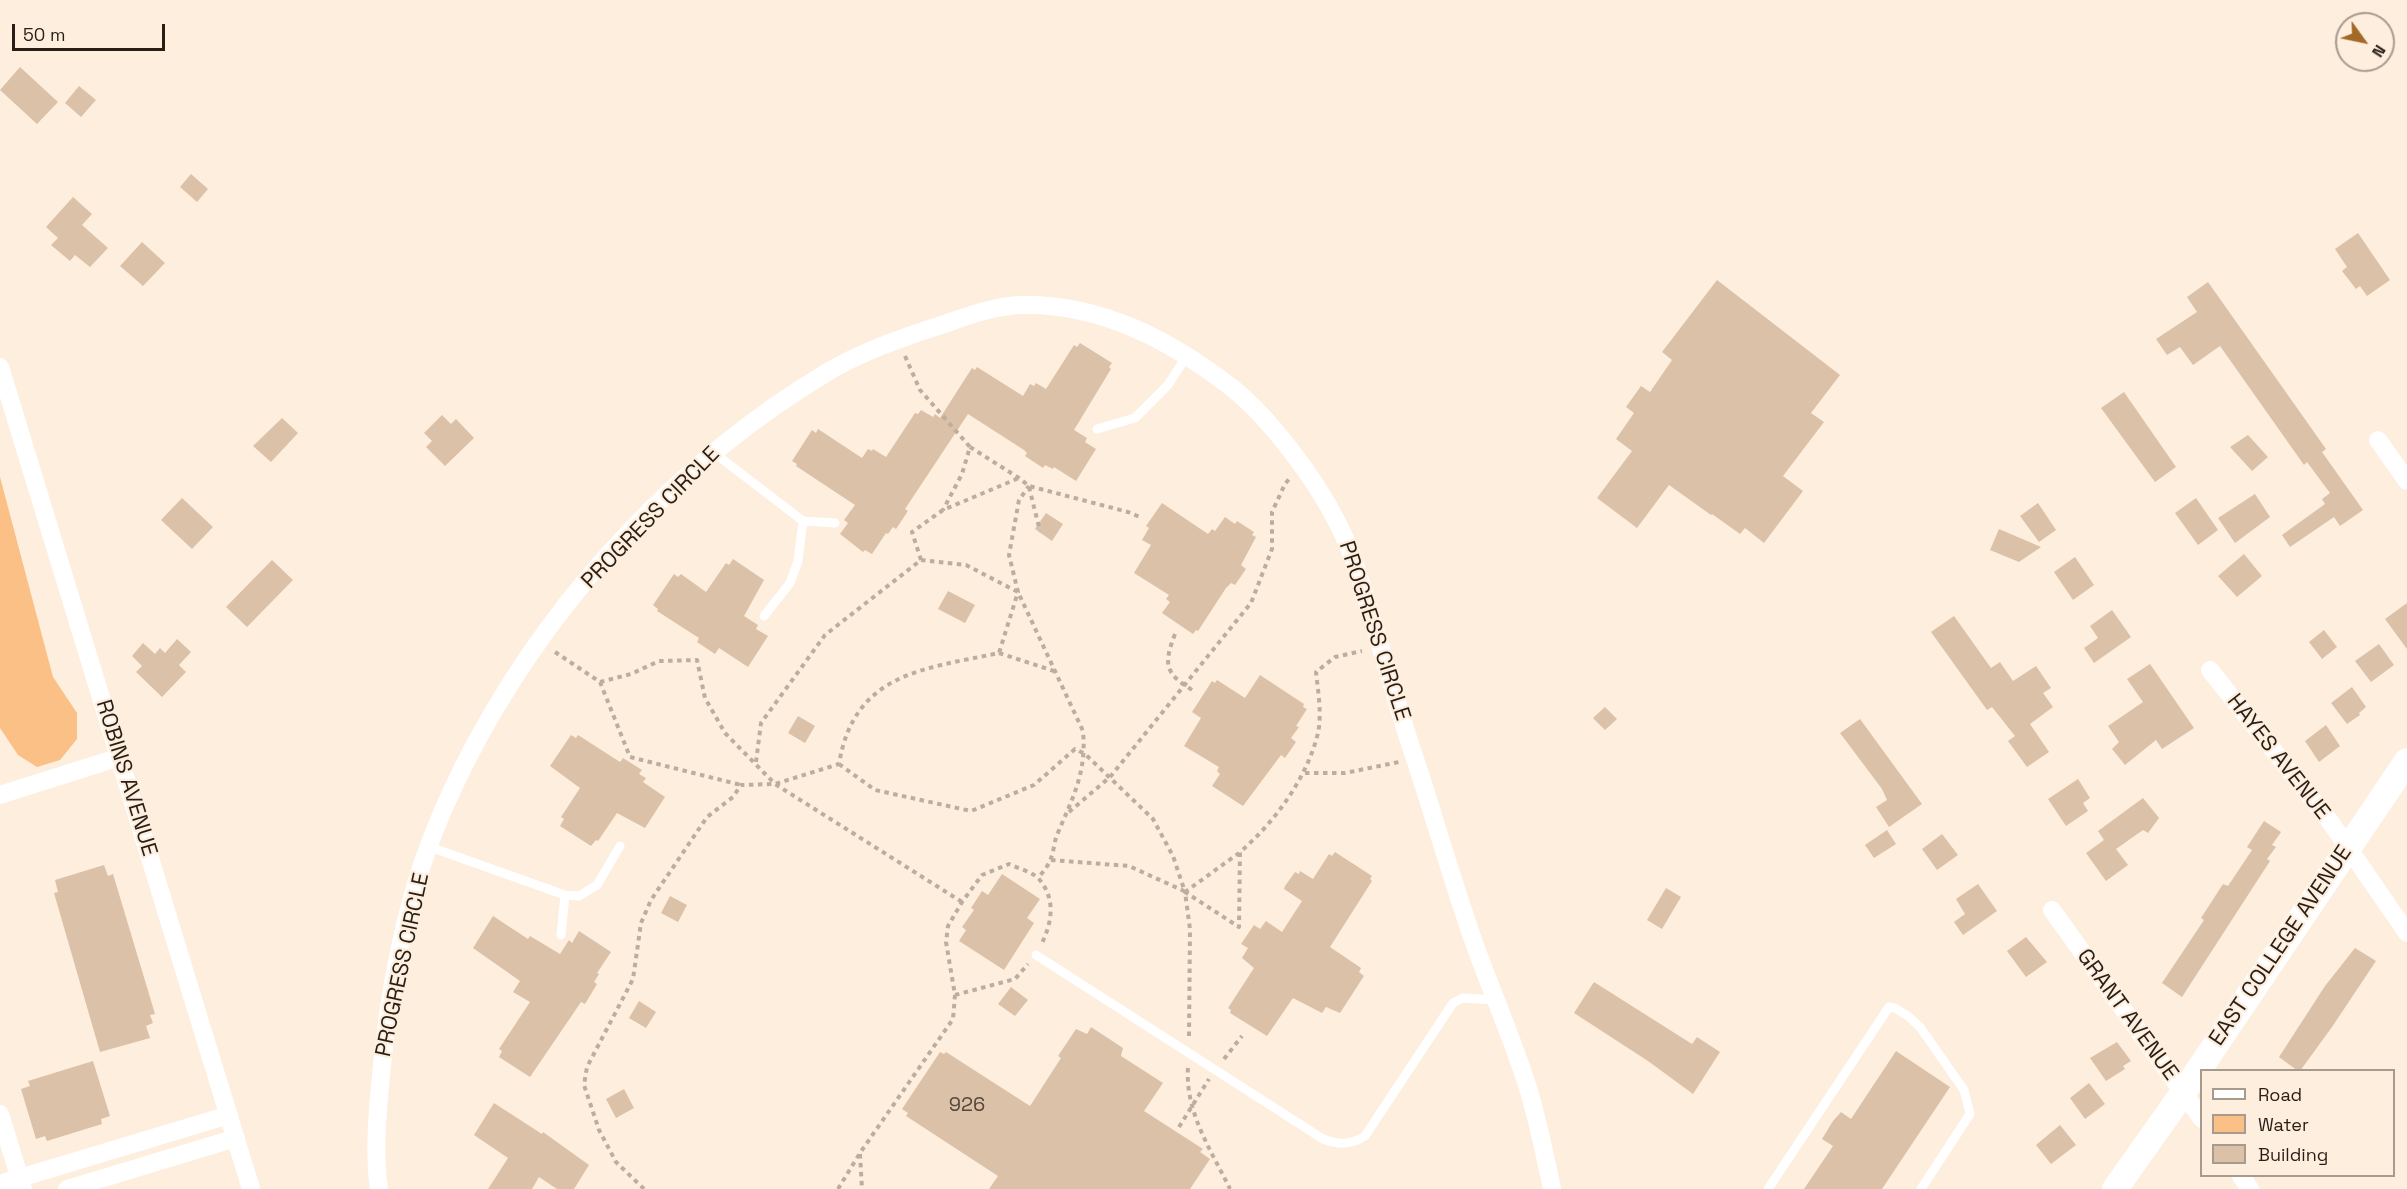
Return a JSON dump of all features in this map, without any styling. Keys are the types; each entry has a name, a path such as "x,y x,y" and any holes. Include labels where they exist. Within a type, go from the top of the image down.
{"main road":[{"name":"EAST COLLEGE AVENUE","path":"2115,1189 2183,1093 2407,761"}],"street":[{"name":"PROGRESS CIRCLE","path":"379,1189 378,1112 385,1033 403,940 421,869 479,738 509,686 539,641 600,565 686,476 729,439 830,371 898,339 972,315 1018,305 1059,308 1110,318 1150,333 1233,388 1258,412 1320,492 1338,523 1356,564 1414,759 1472,935 1528,1087 1552,1189"},
{"name":"ROBINS AVENUE","path":"0,367 251,1189"},
{"path":"2378,440 2407,481"},
{"name":"HAYES AVENUE","path":"2210,670 2347,847 2407,933"},
{"path":"0,795 120,757"},
{"name":"GRANT AVENUE","path":"2052,910 2200,1116"},
{"path":"0,1114 22,1184"},
{"path":"0,1184 22,1184 229,1116"},
{"path":"67,1189 236,1138"}],"lane":[{"path":"1097,429 1135,418 1168,385 1186,357"},
{"path":"713,452 803,522 835,524"},
{"path":"764,616 790,583 798,561 803,522"},
{"path":"430,847 565,895 579,896 597,885 620,846"},
{"path":"561,935 565,895"},
{"path":"1036,955 1323,1139 1335,1144 1354,1143 1365,1136 1453,1003 1463,999 1496,1000"},
{"path":"1768,1189 1889,1007 1908,1016 1920,1027 1964,1090 1970,1114 1921,1189"}],"path":[{"path":"898,339 920,390 970,447 1029,486 1128,512 1142,518"},
{"path":"943,510 962,474 970,447"},
{"path":"1069,812 1110,777 1251,603 1272,549 1272,512 1285,484 1301,466"},
{"path":"921,560 912,532 943,510 1020,478"},
{"path":"1029,486 1040,531"},
{"path":"1029,486 1019,500 1009,555 1018,592 1083,732 1085,754 1069,812 1056,837 1051,860 1038,878"},
{"path":"756,763 761,723 825,635 921,560 966,565 1018,592"},
{"path":"999,654 1018,592"},
{"path":"1175,634 1167,655 1171,674 1184,686 1194,691"},
{"path":"539,641 600,682 630,757 741,785 775,784 839,764"},
{"path":"1185,891 1259,836 1305,773 1319,731 1316,672 1335,657 1381,647"},
{"path":"839,764 843,739 864,704 880,688 923,669 999,654 1055,672"},
{"path":"600,682 632,674 659,662 697,660 705,698 725,733 775,784 962,902"},
{"path":"839,764 875,790 971,811 1034,784 1075,749 1085,754 1153,819 1173,856 1185,891 1190,929 1191,1003 1186,1084 1190,1107 1230,1189"},
{"path":"1305,773 1345,773 1414,759"},
{"path":"644,1189 616,1162 599,1130 584,1085 587,1067 633,979 640,923 651,900 707,816 733,797 741,785"},
{"path":"1051,860 1129,866 1185,891 1239,927 1240,852"},
{"path":"838,1189 952,1019 955,995 946,942 948,926 962,902 982,875 1009,864 1038,878 1051,900 1050,925 1036,955 1015,979 955,995"},
{"path":"860,1153 862,1189"}],"water":[{"path":"0,477 53,677 77,713 77,739 60,760 37,767 18,755 0,728"}],"building":[{"path":"20,67 58,102 37,124 0,90"},
{"path":"79,86 96,100 81,117 65,103"},
{"path":"191,174 208,189 197,202 180,187"},
{"path":"73,197 92,214 82,225 108,248 90,267 75,255 70,261 51,245 58,238 46,227"},
{"path":"2358,233 2390,280 2367,296 2360,286 2356,289 2342,271 2347,267 2335,249"},
{"path":"142,242 165,263 143,286 120,266"},
{"path":"1717,280 1840,375 1811,413 1824,422 1783,476 1803,491 1764,543 1745,528 1740,534 1669,485 1637,528 1597,498 1632,451 1616,439 1634,413 1626,407 1641,386 1650,392 1672,360 1662,352"},
{"path":"2208,282 2326,449 2322,452 2363,510 2340,526 2334,517 2290,547 2282,535 2325,504 2322,499 2330,493 2307,462 2304,465 2220,346 2193,365 2180,347 2167,355 2156,339 2197,312 2187,297"},
{"path":"1080,343 1112,363 1109,367 1111,369 1074,430 1087,438 1085,442 1096,449 1076,481 1054,467 1053,469 1045,465 1043,468 1025,456 1027,453 1024,450 968,414 905,509 908,511 896,529 893,527 888,534 886,533 872,554 865,550 863,552 840,534 848,523 844,520 855,505 796,466 797,464 792,461 812,430 816,433 818,429 862,458 868,449 872,451 873,449 886,457 915,413 918,414 921,410 940,418 972,368 975,370 977,367 1023,396 1030,384 1034,386 1036,383 1046,389 1074,345 1077,347"},
{"path":"2124,392 2176,467 2155,482 2101,408"},
{"path":"442,415 451,424 456,419 474,438 445,466 426,447 432,441 424,433"},
{"path":"282,418 298,433 271,462 253,446"},
{"path":"2248,435 2268,457 2252,471 2230,447"},
{"path":"2255,494 2270,517 2235,543 2218,518"},
{"path":"182,498 213,527 192,549 161,520"},
{"path":"2196,498 2218,530 2198,545 2175,513"},
{"path":"1162,503 1208,534 1212,529 1215,531 1225,517 1235,524 1237,521 1254,532 1252,535 1256,537 1241,565 1246,569 1235,585 1231,583 1226,588 1198,631 1196,630 1193,634 1162,613 1170,602 1166,599 1169,595 1134,573 1151,545 1142,540 1149,528 1146,526"},
{"path":"2038,503 2056,530 2039,542 2020,516"},
{"path":"1046,513 1063,524 1052,541 1035,529"},
{"path":"1999,529 2041,547 2019,562 1990,550"},
{"path":"2244,554 2262,576 2237,597 2218,576"},
{"path":"2075,557 2094,585 2073,600 2054,572"},
{"path":"733,559 764,580 744,616 758,625 756,629 768,636 748,667 719,648 715,654 697,642 699,638 657,611 658,609 653,605 674,574 678,577 681,574 706,592 726,563 729,565"},
{"path":"272,560 293,580 247,627 226,607"},
{"path":"948,591 975,605 965,623 938,609"},
{"path":"2407,603 2407,649 2385,619"},
{"path":"2112,610 2131,637 2094,663 2084,648 2098,638 2090,626"},
{"path":"1954,616 1991,668 2000,662 2013,681 2036,666 2051,688 2043,693 2053,707 2030,724 2049,752 2027,767 2008,741 2015,736 1992,707 1987,710 1931,632"},
{"path":"2324,630 2337,647 2322,659 2309,642"},
{"path":"177,639 191,652 179,665 186,672 162,697 136,672 142,666 132,656 143,643 155,654 160,648 165,653"},
{"path":"2379,644 2394,665 2371,682 2355,661"},
{"path":"2150,664 2194,728 2162,749 2156,740 2125,765 2112,749 2119,742 2108,726 2143,702 2127,679"},
{"path":"1260,675 1304,704 1303,707 1307,709 1291,738 1296,742 1285,758 1281,755 1243,806 1212,786 1220,774 1217,771 1219,767 1184,746 1201,718 1192,712 1212,681 1215,683 1217,680 1245,698"},
{"path":"2352,687 2366,707 2359,713 2360,715 2347,724 2331,703"},
{"path":"1605,707 1617,719 1605,730 1593,718"},
{"path":"798,716 815,726 805,743 788,733"},
{"path":"1860,719 1922,804 1889,827 1876,807 1887,800 1882,789 1840,733"},
{"path":"2326,725 2340,746 2319,762 2305,741"},
{"path":"571,735 576,738 578,735 620,762 623,758 642,770 639,774 646,778 643,782 665,797 645,828 617,813 598,841 596,840 591,846 560,826 564,819 561,817 580,788 550,766"},
{"path":"2078,779 2090,798 2083,803 2088,811 2066,826 2048,799"},
{"path":"2143,798 2159,818 2148,833 2143,830 2116,849 2128,865 2106,881 2086,853 2104,840 2098,831"},
{"path":"2264,821 2281,832 2272,845 2276,847 2267,859 2270,861 2182,997 2162,983 2204,920 2201,918 2223,884 2228,886 2252,850 2247,847"},
{"path":"1887,830 1896,844 1874,858 1865,845"},
{"path":"1942,834 1958,855 1937,870 1922,849"},
{"path":"1335,852 1372,876 1370,879 1372,881 1330,947 1361,968 1359,972 1364,976 1340,1013 1326,1007 1322,1013 1293,998 1267,1036 1230,1013 1231,1010 1228,1008 1254,968 1242,958 1248,948 1241,944 1254,925 1260,929 1266,921 1282,932 1302,901 1284,889 1285,886 1295,872 1299,874 1300,871 1313,879 1329,854 1332,856"},
{"path":"104,865 108,876 113,874 155,1014 150,1015 153,1023 146,1026 150,1038 100,1052 54,893 58,892 55,880"},
{"path":"1002,874 1040,899 1027,918 1034,923 1004,970 959,941 966,930 962,927 974,910 971,908 982,891 988,895"},
{"path":"1978,884 1997,911 1963,935 1954,922 1965,914 1956,899"},
{"path":"1666,888 1681,897 1662,929 1647,920"},
{"path":"670,896 687,905 678,922 661,913"},
{"path":"493,916 528,939 530,936 560,954 569,940 572,943 579,931 611,952 597,973 599,974 594,982 597,984 585,1004 581,1002 530,1077 499,1057 502,1051 499,1049 530,1002 513,992 520,981 473,948"},
{"path":"2026,937 2047,962 2026,977 2007,951"},
{"path":"2355,948 2376,961 2301,1069 2295,1069 2279,1057 2325,986"},
{"path":"1594,982 1692,1044 1697,1037 1720,1052 1693,1094 1648,1061 1574,1013"},
{"path":"1011,987 1028,1000 1015,1016 998,1004"},
{"path":"639,1001 656,1012 646,1028 629,1018"},
{"path":"1091,1027 1123,1048 1121,1056 1163,1083 1144,1111 1203,1149 1200,1152 1210,1159 1190,1189 989,1189 998,1176 906,1116 908,1113 902,1109 940,1052 944,1054 946,1052 1030,1106 1061,1058 1058,1056 1076,1029 1087,1034"},
{"path":"2117,1042 2131,1061 2123,1066 2125,1069 2106,1081 2090,1058"},
{"path":"1896,1051 1950,1087 1882,1189 1804,1189 1833,1146 1822,1139 1833,1121 1841,1112 1851,1119"},
{"path":"93,1061 110,1116 101,1119 102,1124 47,1141 45,1136 36,1139 21,1089 30,1086 28,1081"},
{"path":"2089,1083 2105,1104 2085,1119 2070,1098"},
{"path":"624,1089 634,1108 616,1118 606,1099"},
{"path":"494,1103 542,1134 543,1132 589,1165 574,1189 557,1189 539,1177 532,1189 488,1189 508,1158 474,1135"},
{"path":"2060,1125 2076,1145 2051,1164 2036,1145"}]}
